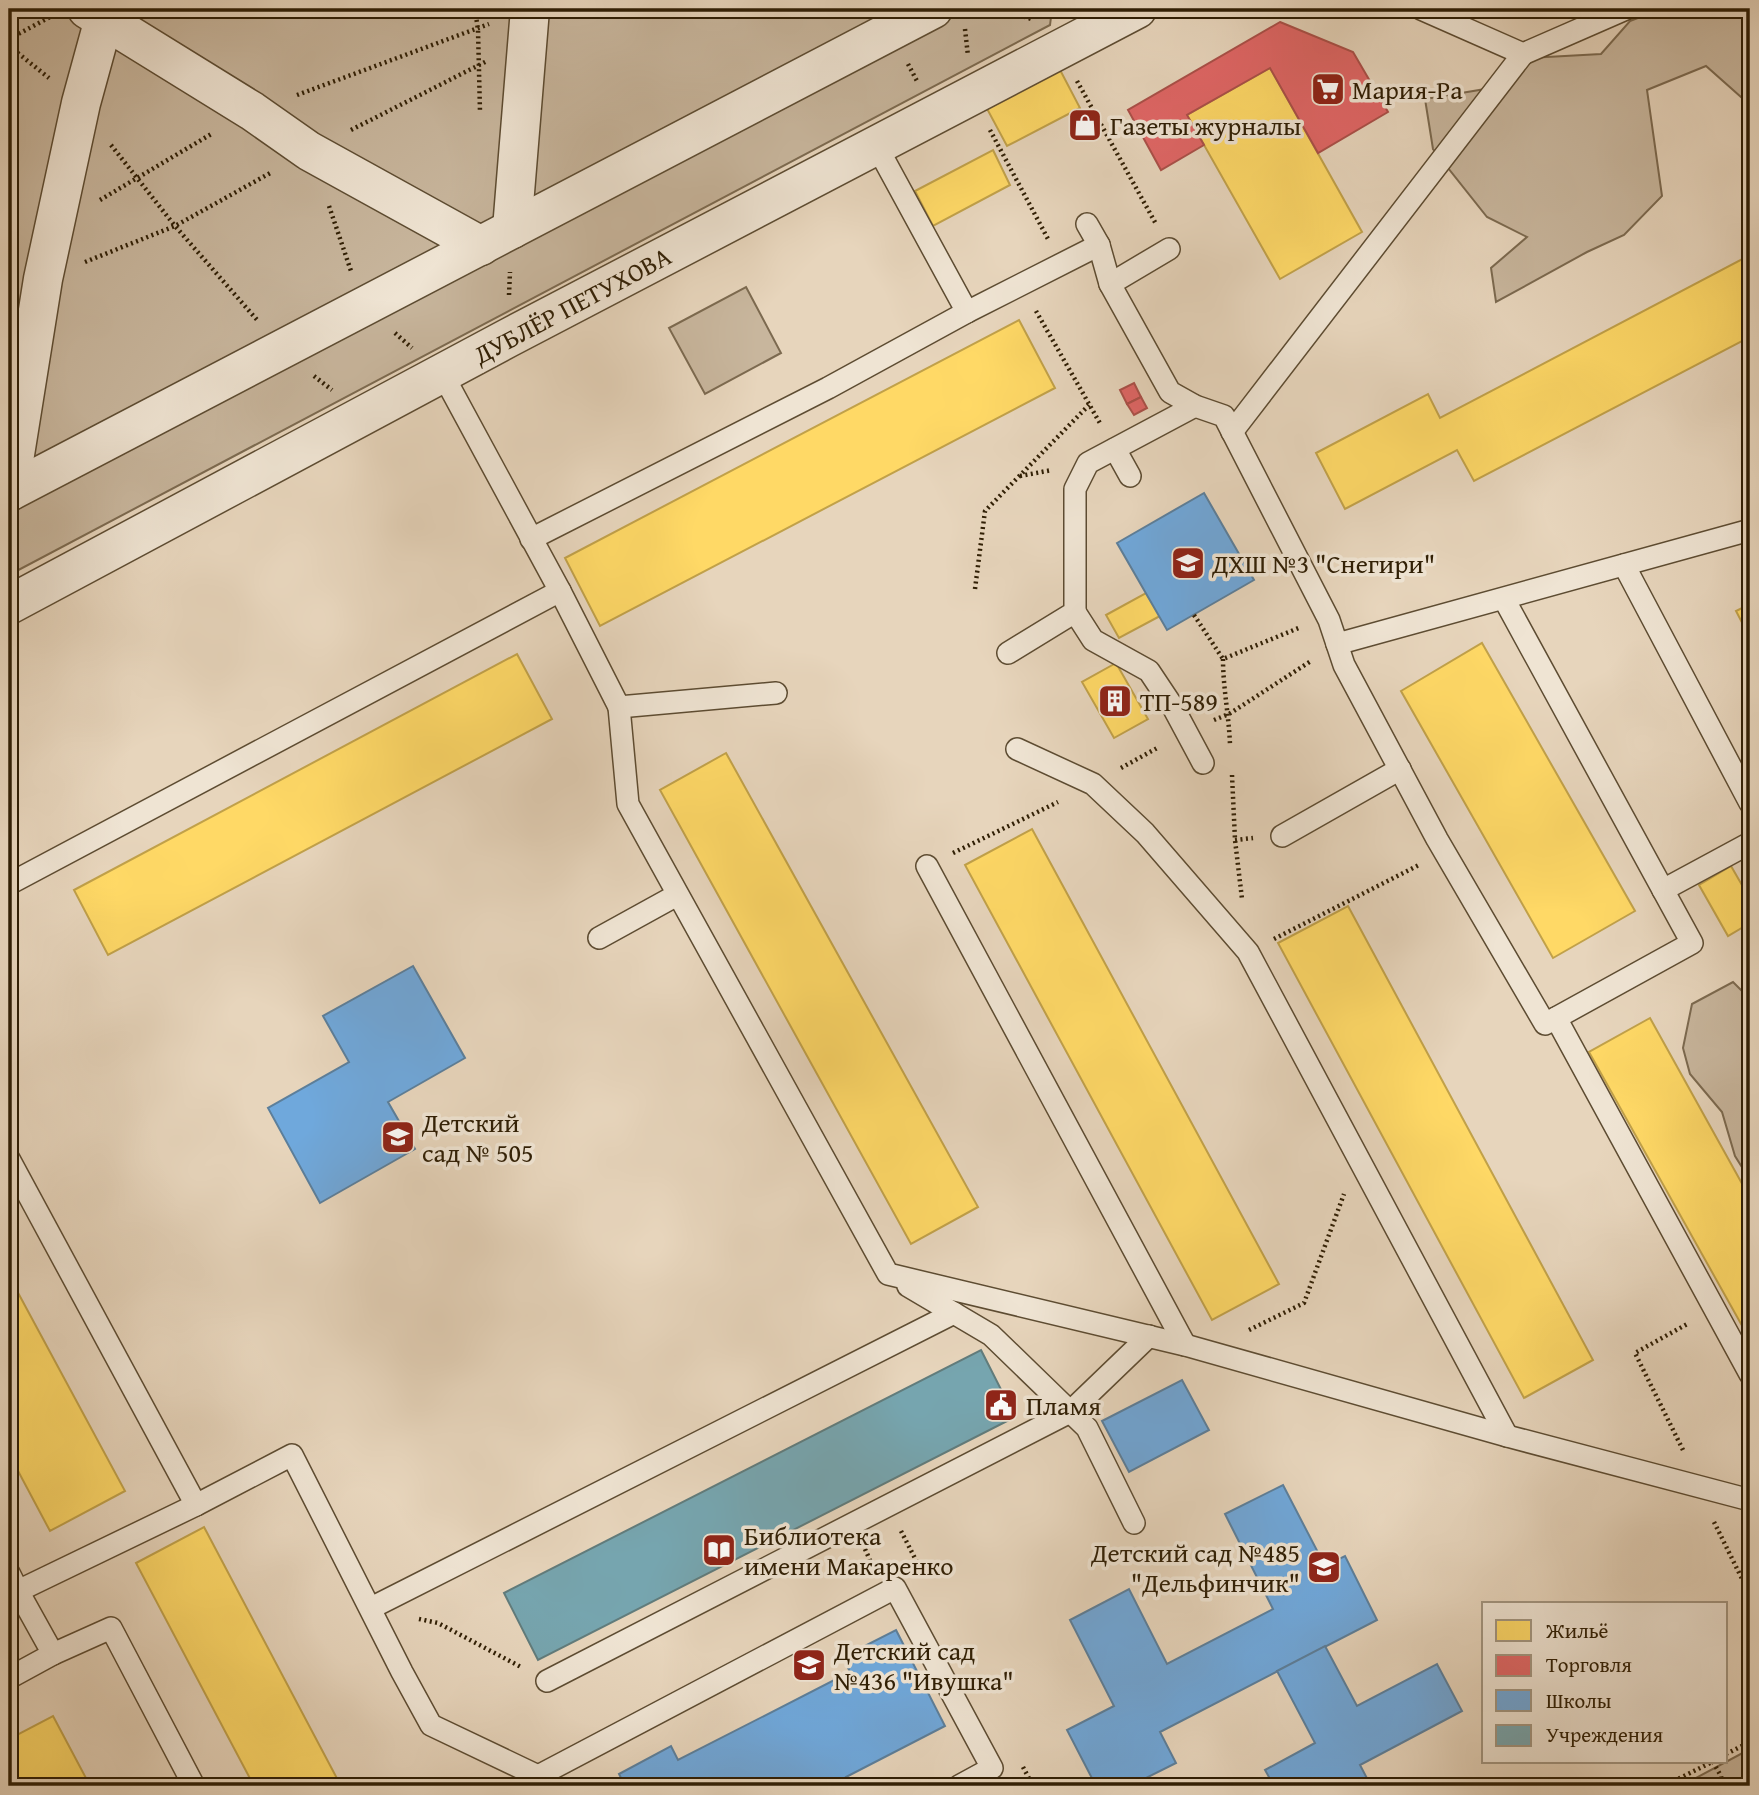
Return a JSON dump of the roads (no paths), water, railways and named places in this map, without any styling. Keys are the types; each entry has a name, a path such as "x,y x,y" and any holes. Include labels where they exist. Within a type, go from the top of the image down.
{"street":[{"path":"496,237 530,9"},
{"name":"ДУБЛЁР ПЕТУХОВА","path":"9,605 362,415 1137,9"},
{"path":"9,492 43,279 81,103 89,13 252,111 309,151 496,237"},
{"path":"9,492 496,237 949,15"}],"lane":[{"path":"1421,9 1523,54"},
{"path":"1232,432 1523,54 1626,9"},
{"path":"876,145 967,312"},
{"path":"1087,225 1100,245 1110,284 1170,392 1195,406 1224,416 1329,620 1344,665 1437,839 1545,1024 1692,943 1504,599"},
{"path":"531,540 1100,245"},
{"path":"1110,284 1169,248"},
{"path":"442,373 560,591 619,707 628,804 888,1274 991,1335 1087,1428 1134,1523"},
{"path":"1195,406 1088,463 1075,489 1074,612 1093,640 1149,671 1203,763"},
{"path":"1115,449 1130,476"},
{"path":"1338,644 1750,530"},
{"path":"1624,565 1750,803"},
{"path":"9,884 560,591"},
{"path":"1009,653 1074,612"},
{"path":"619,707 776,693"},
{"path":"1017,749 1093,784 1145,833 1248,952 1507,1436"},
{"path":"1282,836 1400,769"},
{"path":"1663,890 1750,843"},
{"path":"927,866 1185,1345"},
{"path":"599,938 677,895"},
{"path":"1556,1018 1750,1374"},
{"path":"9,1158 196,1506"},
{"path":"888,1274 1208,1351 1507,1436 1750,1500"},
{"path":"371,1608 954,1313"},
{"path":"547,1681 1070,1412 1149,1336"},
{"path":"53,1654 13,1582 196,1506 292,1455 431,1725 541,1781 895,1588 992,1768 960,1786"},
{"path":"9,1678 53,1654 111,1628 194,1786"}],"place":[{"name":"Мария-Ра","path":"1328,89"},
{"name":"Газеты журналы","path":"1085,125"},
{"name":"ДХШ №3 \"Снегири\"","path":"1188,563"},
{"name":"ТП-589","path":"1115,701"},
{"name":"Детский сад № 505","path":"398,1137"},
{"name":"Пламя","path":"1001,1405"},
{"name":"Библиотека имени Макаренко","path":"719,1550"},
{"name":"Детский сад №485 \"Дельфинчик\"","path":"1324,1567"},
{"name":"Детский сад №436 \"Ивушка\"","path":"809,1665"}]}
